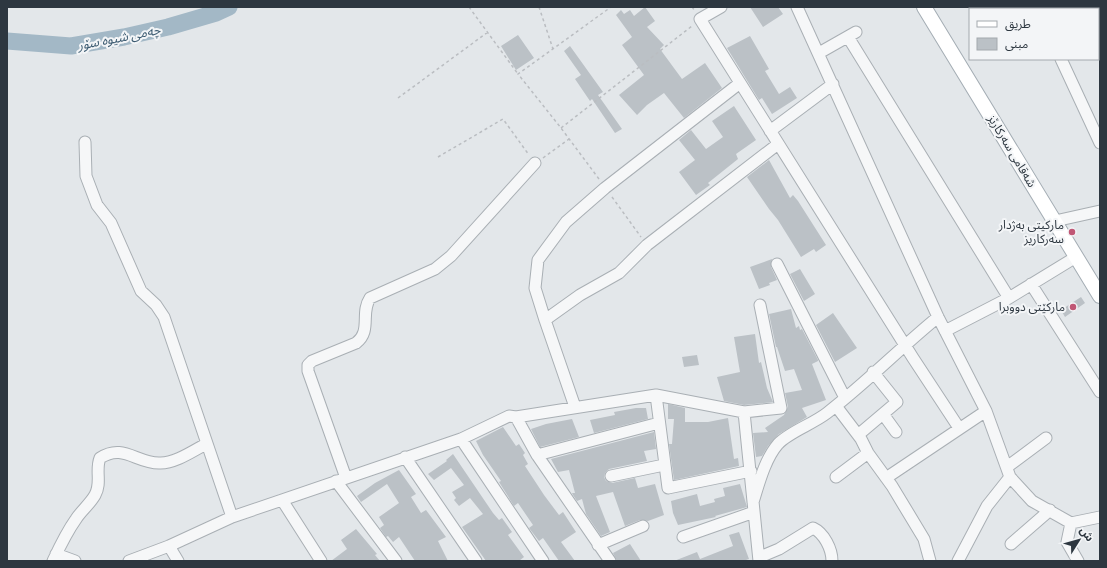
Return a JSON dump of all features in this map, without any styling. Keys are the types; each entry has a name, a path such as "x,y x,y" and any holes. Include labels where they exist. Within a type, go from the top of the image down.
{"main road":[{"name":"شەقامی سەرکارێز","path":"924,7 1076,256 1096,282 1100,296"}],"street":[{"path":"721,7 700,19 959,428"},
{"path":"797,7 938,317 986,411 1009,472 1032,501 1071,523 1100,516"},
{"path":"819,53 852,34 1009,298"},
{"path":"1061,60 1100,143"},
{"path":"575,407 534,288 538,260 566,222 605,188 740,83"},
{"path":"770,131 833,84"},
{"path":"84,142 86,176 97,204 111,223 141,291 156,305 164,317 232,517"},
{"path":"545,320 580,295 619,273 647,245 778,144"},
{"path":"396,561 341,480 308,371 308,365 312,361 356,343 361,339 365,332 365,305 370,298 435,269 451,256 535,163"},
{"path":"1055,221 1100,211"},
{"path":"946,331 1009,298 1076,256"},
{"path":"777,264 844,398"},
{"path":"1031,284 1100,392"},
{"path":"129,561 169,546 232,517 461,439 509,416 656,395 744,412 781,408 760,305"},
{"path":"683,537 753,507 765,468 778,444 784,438 808,426 836,406 905,344 938,317"},
{"path":"858,435 897,402 873,372"},
{"path":"656,395 668,488 751,471"},
{"path":"836,406 858,435 868,453 886,478 924,539 930,561"},
{"path":"886,478 986,411"},
{"path":"744,412 759,559 813,528 818,530 825,539 832,561"},
{"path":"883,414 896,432"},
{"path":"516,416 537,455 598,546 610,561"},
{"path":"537,455 659,423"},
{"path":"959,561 987,506 1009,472 1046,438"},
{"path":"461,439 543,561"},
{"path":"75,561 55,557 61,542 76,519 96,494 99,482 97,464 100,458 116,451 159,463 169,461 206,444"},
{"path":"836,477 868,453"},
{"path":"405,458 476,561"},
{"path":"611,476 664,465"},
{"path":"282,500 321,561"},
{"path":"1011,544 1050,510"},
{"path":"1071,523 1067,542 1078,561"},
{"path":"598,546 643,526"},
{"path":"169,546 178,561"}],"path":[{"path":"469,7 518,74 561,128 700,19 692,7"},
{"path":"539,7 554,49"},
{"path":"518,74 611,7"},
{"path":"398,98 488,32"},
{"path":"438,157 503,120 535,163 569,139"}],"building":[{"path":"645,7 655,21 647,27 664,45 660,49 682,79 705,63 722,88 684,118 664,93 647,105 637,115 619,95 644,75 622,45 632,37 616,15 621,10 624,14 630,10 634,16"},
{"path":"750,7 778,7 783,14 763,27"},
{"path":"518,35 534,58 516,70 501,46"},
{"path":"750,36 769,69 765,71 779,94 790,87 797,98 772,114 762,98 759,100 727,48"},
{"path":"570,46 603,92 598,95 622,129 615,133 592,99 590,101 575,79 581,75 564,51"},
{"path":"734,106 756,140 736,154 738,159 708,183 710,185 696,195 679,172 695,160 679,140 691,130 706,149 723,137 712,121"},
{"path":"769,160 790,198 793,195 798,201 826,245 816,252 814,249 801,257 778,220 747,177"},
{"path":"772,259 771,267 777,280 769,283 770,285 759,289 750,267"},
{"path":"800,269 815,294 804,301 790,274"},
{"name":"ماركێتى دووبرا","path":"1081,297 1085,303 1065,317 1061,310"},
{"path":"791,309 796,328 799,326 800,330 802,329 818,360 812,364 826,400 802,408 807,417 779,434 768,446 762,456 756,457 753,433 768,432 765,428 784,415 788,407 785,393 802,390 794,369 785,371 776,347 769,314"},
{"path":"833,313 857,348 835,362 816,325"},
{"path":"755,334 759,363 761,362 767,388 773,402 744,405 724,401 717,377 740,372 734,337"},
{"path":"697,355 699,365 684,367 682,357"},
{"path":"668,404 685,408 685,422 708,422 728,418 734,459 738,458 739,466 674,480 669,444 672,444 674,419 668,419"},
{"path":"636,408 646,408 648,419 594,433 590,420 615,415 614,412"},
{"path":"572,419 579,437 540,447 531,429 546,424"},
{"path":"503,427 516,446 519,444 525,453 523,455 528,464 525,466 544,495 559,515 563,512 576,532 561,542 575,561 559,561 543,538 539,541 529,528 533,525 518,503 514,506 499,482 501,481 483,455 476,441"},
{"path":"654,432 656,449 644,451 647,461 609,469 605,473 604,477 606,481 612,483 635,478 638,488 655,484 664,515 648,521 640,520 625,526 613,492 596,496 610,532 601,536 586,514 582,499 577,501 572,493 575,493 569,470 558,472 551,459"},
{"path":"453,454 493,513 499,520 502,518 512,532 508,535 524,557 519,561 486,561 462,527 483,514 470,498 459,506 454,500 456,498 452,492 464,485 451,468 434,480 428,474 447,461 446,460"},
{"path":"399,470 416,494 411,497 421,513 426,510 446,537 438,541 448,561 415,561 399,537 393,542 388,536 386,537 380,528 384,525 379,517 399,503 387,484 361,502 357,496 375,483"},
{"path":"740,484 747,507 715,516 716,517 678,525 673,513 671,501 697,494 700,506 715,502 714,499 725,496 723,488"},
{"path":"356,529 377,554 375,555 380,561 331,561 347,549 341,540"},
{"path":"739,532 749,559 743,561 674,561 697,552 700,559 733,546 729,535"},
{"path":"630,544 641,561 617,561 613,553"}],"waterway":[{"name":"چەمی شیوە سۆر","path":"7,41 71,46 124,37 168,27 216,13 229,7"}],"place":[{"name":"مارکیتی بەژدار سەرکاریز","path":"1072,232"},
{"name":"ماركێتى دووبرا","path":"1073,307"}]}
